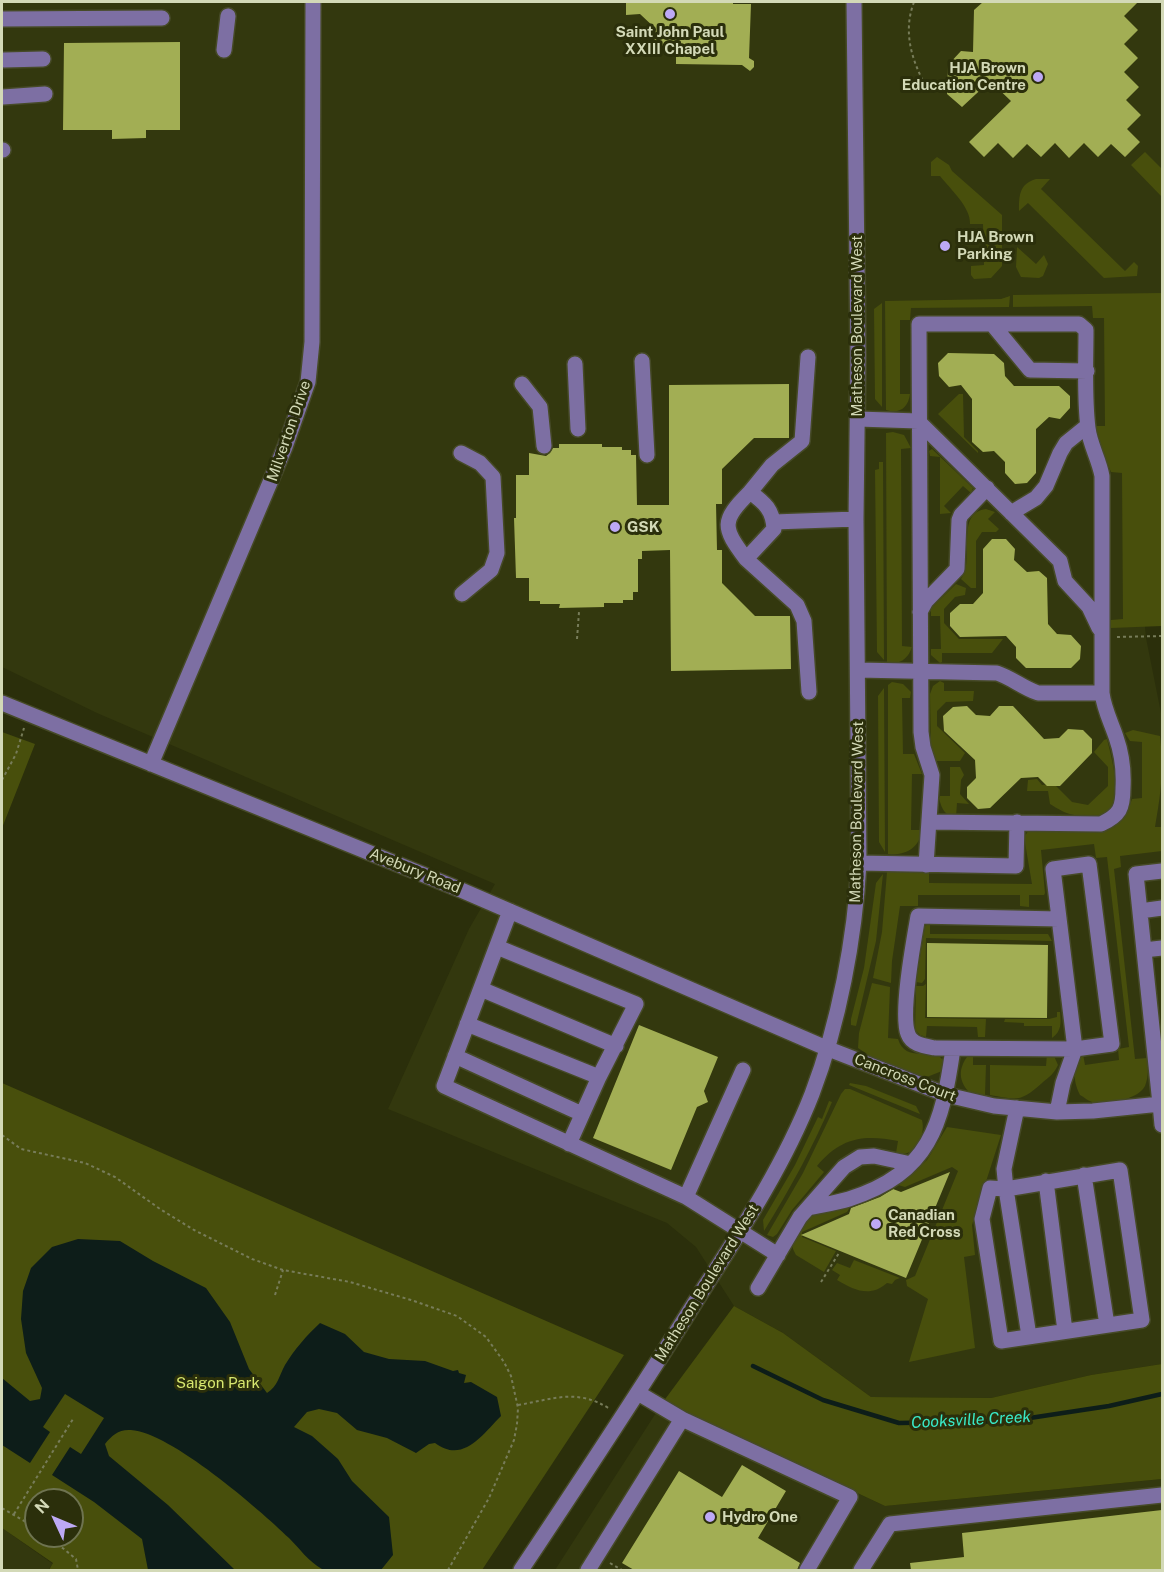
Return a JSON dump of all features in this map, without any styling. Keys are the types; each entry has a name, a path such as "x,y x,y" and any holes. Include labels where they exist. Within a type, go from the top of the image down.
{"street":[{"name":"Milverton Drive","path":"151,764 274,474 308,382 312,342 313,2"},
{"name":"Matheson Boulevard West","path":"521,1570 638,1393 773,1177 812,1093 848,961 860,863 854,2"},
{"path":"224,50 228,16"},
{"path":"2,19 162,18"},
{"path":"4,60 43,59"},
{"path":"3,97 45,94"},
{"path":"927,864 928,822 932,775 921,732 918,324 1080,324 1086,330 1087,426 1090,443 1100,463 1102,476 1102,693 1104,707 1123,765 1122,806 1118,813 1101,824 928,822"},
{"path":"992,324 1030,370 1087,371"},
{"path":"808,357 802,441 772,465 734,508 727,523 731,539 746,559 797,605 804,621 809,692"},
{"path":"642,361 647,455"},
{"path":"575,364 578,429"},
{"path":"522,384 540,407 544,446"},
{"path":"858,419 918,421 1059,561 1065,581 1089,607 1102,636"},
{"path":"1011,513 1036,498 1046,486 1066,443 1087,426"},
{"path":"461,453 480,463 493,477 497,553 491,570 462,594"},
{"path":"920,612 926,601 957,569 959,520 987,488"},
{"path":"746,559 774,529 773,515 765,503 750,492"},
{"path":"774,522 856,519"},
{"path":"859,670 997,673 1010,677 1029,691 1038,693 1102,693"},
{"name":"Avebury Road","path":"2,703 510,911 826,1048"},
{"path":"860,863 1016,866 1017,822"},
{"path":"1057,1112 1063,1083 1075,1049 1053,869 1089,864 1112,1044 1075,1049 953,1049 918,1045 908,1036 906,1025 908,983 918,916 1059,919"},
{"path":"1162,871 1136,874 1162,1125"},
{"path":"1140,911 1162,908"},
{"path":"510,911 444,1086 686,1197 778,1255"},
{"path":"496,947 636,1004 599,1077 569,1144"},
{"path":"1144,950 1162,948"},
{"path":"481,989 616,1046"},
{"path":"467,1024 599,1077"},
{"name":"Cancross Court","path":"826,1048 967,1101 1057,1112 1160,1104"},
{"path":"808,1208 848,1199 876,1188 911,1164 924,1150 947,1095 953,1049"},
{"path":"455,1056 582,1114"},
{"path":"686,1197 743,1070"},
{"path":"1017,1108 1004,1169 1029,1336"},
{"path":"758,1287 791,1230 844,1167 860,1157 874,1156 911,1164"},
{"path":"1120,1170 1142,1320 1001,1341 982,1219 990,1188 1006,1189 1046,1181 1120,1170"},
{"path":"1084,1175 1107,1325"},
{"path":"1046,1181 1065,1331"},
{"path":"638,1393 682,1419 850,1497 807,1570"},
{"path":"588,1570 682,1419"},
{"path":"861,1570 890,1524 1162,1495"}],"path":[{"path":"914,2 910,11 908,37 913,62 925,85"},
{"path":"577,639 579,612"},
{"path":"1102,636 1162,636"},
{"path":"2,780 16,754 29,714"},
{"path":"2,1135 21,1149 85,1163 115,1177 194,1230 252,1259 283,1270 350,1282 457,1316 486,1337 512,1376 518,1405 517,1424 514,1440 489,1498 448,1570"},
{"path":"821,1282 839,1253"},
{"path":"275,1295 283,1270"},
{"path":"518,1405 573,1395 586,1396 600,1402 622,1417"},
{"path":"14,1514 73,1419"},
{"path":"2,1508 24,1520"},
{"path":"63,1548 76,1559 78,1570"}],"shaded area":[{"path":"2,2 1162,2 1162,324 1117,323 1146,638 1162,718 1162,1364 1091,1375 991,1398 871,1397 783,1333 734,1306 696,1247 667,1223 388,1109 469,929 495,884 97,713 2,667"},
{"path":"663,1402 885,1506 1162,1479 1162,1570 555,1570"},
{"path":"2,1528 24,1544 24,1548 30,1548 53,1564 48,1570 2,1570"}],"green space":[{"path":"1145,152 1162,169 1162,197 1131,165"},
{"path":"937,157 949,165 952,171 1002,215 1002,266 991,278 974,279 971,275 971,266 984,265 983,224 970,224 967,211 959,198 940,176 931,176 931,162"},
{"path":"1036,179 1050,179 1041,189 1125,271 1134,262 1138,266 1137,276 1104,278 1028,203 1019,211 1023,187"},
{"path":"1017,247 1036,264 1044,255 1048,264 1043,276 1039,278 1021,277 1016,267"},
{"path":"1162,293 1162,626 1111,628 1111,620 1123,619 1122,473 1111,472 1094,426 1105,426 1104,318 1093,318 1092,306 1013,307 1013,295"},
{"path":"1010,296 1009,307 911,308 910,320 900,320 900,394 910,394 909,399 902,409 886,410 885,301 1001,299"},
{"path":"882,303 882,407 875,399 874,309"},
{"path":"959,394 963,394 964,437 978,453 938,414"},
{"path":"886,433 904,435 911,448 901,449 902,646 912,647 903,660 896,663 887,662"},
{"path":"932,449 973,488 971,493 963,486 944,506 951,513 940,514 940,457 930,456 929,451"},
{"path":"879,462 883,462 884,660 877,652 875,470 879,469"},
{"path":"986,509 995,512 988,519 999,529 996,532 982,532 976,541 976,588 971,588 961,579 967,560 968,528 976,512"},
{"path":"956,584 966,588 965,595 955,597 944,609 944,623 959,639 1003,639 992,653 942,653 940,663 931,655 931,649 941,649 940,616 931,616 931,608"},
{"path":"940,681 944,683 944,691 974,691 973,701 946,702 937,711 937,726 965,753 960,761 934,761 931,752 930,694 933,686"},
{"path":"892,682 903,684 911,692 910,698 902,698 903,754 914,754 922,774 912,774 911,830 921,830 920,836 915,846 900,854 888,854 888,685"},
{"path":"884,688 885,852 879,842 878,696"},
{"path":"1133,730 1160,736 1162,760 1155,827 1162,827 1162,851 1120,856 1121,867 1114,869 1135,1059 1147,1058 1148,1075 1145,1086 1136,1095 1113,1102 1098,1103 1080,1095 1075,1079 1075,1069 1079,1059 1083,1054 1085,1065 1119,1060 1118,1049 1129,1047 1107,857 1096,858 1094,844 1041,850 1045,893 1044,895 1029,895 1029,907 1020,906 1020,895 918,895 918,906 900,906 891,983 873,978 882,932 887,872 929,872 929,883 1032,884 1024,837 1029,830 1106,831 1123,818 1132,799 1142,798 1142,742 1130,741 1125,733"},
{"path":"2,732 35,744 2,828"},
{"path":"1107,739 1116,788 1113,806 1108,812 1099,816 1069,814 1050,804 1048,791 1027,791 1028,780 1037,779 1042,785 1054,784 1072,802 1088,805 1108,786 1108,767 1094,752"},
{"path":"950,767 960,767 964,775 961,780 960,794 969,804 957,803 956,817 946,813 939,798 950,796"},
{"path":"883,874 876,941 856,1026 851,1025 851,1019 864,968 876,883"},
{"path":"930,923 930,934 1048,934 1052,941 926,938 925,979 922,983 916,982 925,926"},
{"path":"872,983 890,987 888,1038 898,1039 908,1052 936,1053 944,1061 942,1071 922,1079 870,1056 858,1048 859,1033"},
{"path":"926,984 925,1018 986,1019 985,1037 978,1037 977,1027 927,1026 926,1037 920,1035 915,1030 916,986"},
{"path":"1057,1012 1060,1012 1060,1026 1052,1038 1052,1026 1024,1026 1024,1023 1004,1022 1005,1019 1049,1019 1057,1017"},
{"path":"970,1053 973,1053 973,1065 986,1065 985,1095 969,1092 961,1077 962,1068"},
{"path":"1047,1054 1054,1056 1058,1065 1051,1075 1029,1094 1019,1098 990,1095 990,1065 1046,1066"},
{"name":"Saigon Park","path":"2,1083 624,1355 482,1570 49,1570 53,1563 31,1548 84,1548 84,1488 24,1488 24,1543 2,1528"},
{"path":"850,1083 866,1086 916,1106 920,1114 849,1085"},
{"path":"845,1089 850,1089 922,1120 922,1133 918,1145 909,1153 903,1154 896,1153 898,1141 863,1138 834,1149 817,1166 824,1172 792,1210 777,1234 773,1237 767,1235 803,1173"},
{"path":"829,1101 832,1102 809,1152 764,1231 763,1220 795,1165 818,1117 822,1119"},
{"path":"947,1127 1001,1135 972,1225 975,1255 964,1257 975,1348 909,1362 928,1299 907,1286 906,1280 915,1276 958,1171 952,1167 905,1187 898,1185 927,1160"},
{"path":"850,1207 847,1212 802,1232 802,1237 836,1251 824,1272 796,1255 792,1242 813,1215"},
{"path":"854,1260 900,1278 892,1284 887,1283 874,1290 862,1291 850,1287 837,1280 840,1275 832,1270 837,1263 850,1268"},
{"path":"734,1306 783,1333 871,1397 991,1398 1091,1375 1162,1364 1162,1479 885,1506 663,1402"}],"water":[{"path":"78,1239 120,1241 206,1288 230,1322 249,1369 267,1393 276,1384 297,1348 320,1323 345,1334 364,1352 389,1359 425,1361 453,1371 458,1370 459,1373 466,1375 464,1383 471,1382 497,1397 501,1416 479,1438 463,1449 445,1449 435,1443 429,1444 416,1453 387,1438 357,1430 337,1413 319,1409 307,1412 294,1427 312,1436 338,1459 352,1481 389,1517 393,1555 381,1570 322,1569 308,1559 257,1509 190,1457 148,1434 131,1430 119,1432 105,1444 109,1456 168,1505 235,1570 148,1570 142,1539 84,1496 84,1488 72,1488 52,1475 70,1447 81,1454 104,1418 65,1394 43,1427 50,1432 30,1463 2,1445 2,1378 30,1401 40,1399 42,1388 26,1353 21,1319 23,1291 31,1268 52,1247"}],"building":[{"path":"626,2 751,4 749,58 754,61 754,67 750,71 742,65 676,64 676,43 663,46 657,44 654,38 656,29 640,14 626,15"},
{"name":"HJA Brown Education Centre","path":"983,2 1138,2 1124,16 1138,30 1124,44 1138,58 1124,72 1139,87 1126,100 1141,115 1127,129 1140,142 1125,157 1111,144 1098,157 1084,143 1069,158 1055,143 1041,157 1027,144 1013,158 998,143 984,157 969,142 1011,101 990,81 962,107 947,94 948,65 961,51 973,52 974,10"},
{"path":"180,42 180,130 146,130 146,138 112,139 112,130 63,130 64,43"},
{"path":"948,353 994,354 1004,363 1005,376 1014,386 1059,386 1070,396 1070,408 1060,419 1049,417 1036,429 1036,473 1027,483 1015,484 1005,473 1005,462 994,451 983,452 972,442 972,399 961,385 949,387 939,376 938,363"},
{"name":"GSK","path":"789,384 789,438 754,438 722,469 722,504 716,504 717,550 722,550 722,583 755,616 790,616 791,669 671,671 670,550 642,551 642,559 638,559 638,592 633,592 633,600 623,600 623,603 604,603 604,607 559,608 560,604 540,604 540,601 529,601 529,578 516,578 514,518 516,518 516,475 529,475 529,453 546,456 553,448 559,448 559,444 602,444 602,447 622,447 622,450 631,450 631,455 636,455 637,505 669,505 669,385"},
{"path":"992,539 1006,539 1015,549 1014,560 1027,572 1039,571 1047,578 1048,624 1057,634 1071,635 1081,646 1080,659 1071,668 1026,668 1016,658 1016,647 1006,636 960,637 950,626 950,613 960,604 973,604 983,593 983,549"},
{"path":"967,706 976,715 990,716 999,706 1013,706 1044,739 1059,738 1068,729 1083,730 1092,739 1092,753 1060,786 1047,786 1038,777 1021,778 990,808 978,809 967,798 967,787 976,778 975,760 944,731 943,716 953,707"},
{"path":"927,943 1048,945 1047,1018 927,1017"},
{"path":"639,1025 718,1057 704,1091 708,1102 697,1107 671,1170 593,1138"},
{"name":"Canadian Red Cross","path":"950,1172 906,1278 801,1235 849,1214 851,1208 880,1197 893,1189 901,1192"},
{"name":"Hydro One","path":"742,1465 786,1491 758,1538 800,1563 797,1570 634,1570 622,1563 679,1471 722,1497"},
{"path":"1162,1510 1162,1570 911,1570 910,1563 964,1557 962,1533"}],"waterway":[{"name":"Cooksville Creek","path":"753,1366 823,1400 899,1423 1010,1421 1109,1406 1162,1394"}],"place":[{"name":"Saint John Paul XXIII Chapel","path":"670,14"},
{"name":"HJA Brown Education Centre","path":"1038,77"},
{"name":"HJA Brown Parking","path":"945,246"},
{"name":"GSK","path":"615,527"},
{"name":"Canadian Red Cross","path":"876,1224"},
{"name":"Hydro One","path":"710,1517"}]}
